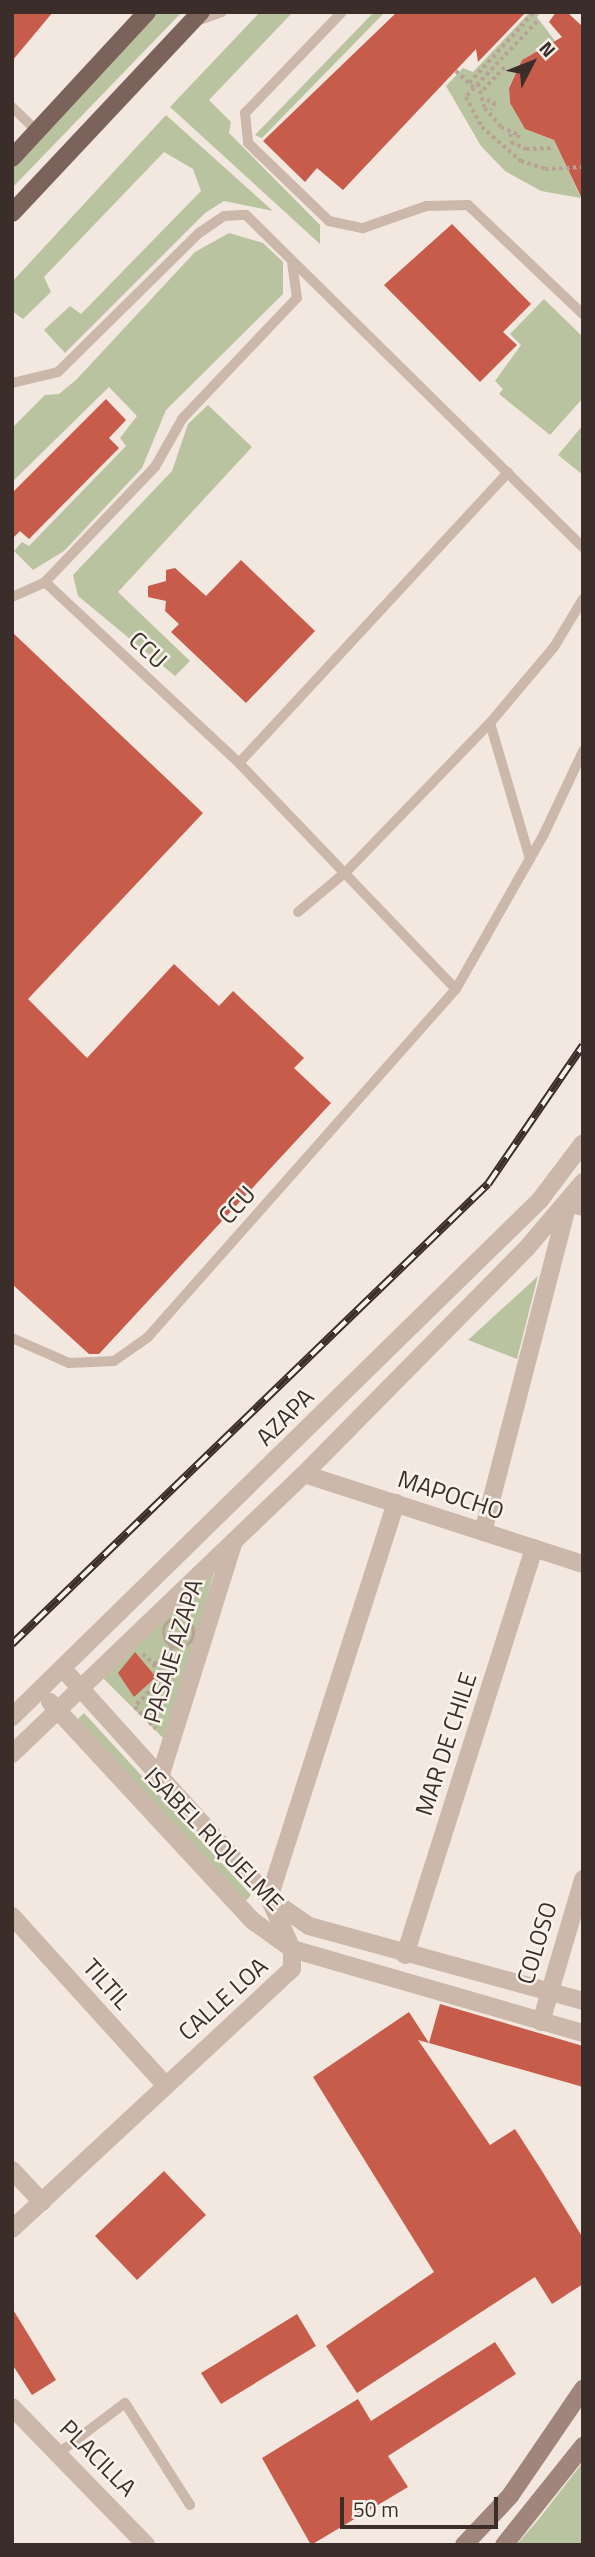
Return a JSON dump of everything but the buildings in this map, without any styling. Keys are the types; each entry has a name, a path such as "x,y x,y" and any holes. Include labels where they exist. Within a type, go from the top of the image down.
{"main road":[{"path":"12,158 147,12"},
{"path":"12,213 196,18"},
{"path":"464,2545 510,2496 583,2389"},
{"path":"504,2545 583,2446"}],"street":[{"name":"AZAPA","path":"12,1717 64,1670 540,1200 583,1143"},
{"path":"484,1532 583,1182"},
{"path":"12,1754 304,1474 575,1205"},
{"name":"MAPOCHO","path":"304,1474 583,1564"},
{"path":"269,1898 396,1503"},
{"name":"PASAJE AZAPA","path":"160,1777 234,1541"},
{"name":"MAR DE CHILE","path":"405,1955 534,1548"},
{"name":"ISABEL RIQUELME","path":"64,1670 269,1898 309,1926 405,1955 583,2001"},
{"name":"ISABEL RIQUELME","path":"41,1692 253,1921 292,1949 583,2033"},
{"name":"COLOSO","path":"541,2022 583,1879"},
{"name":"CALLE LOA","path":"12,2229 292,1969 292,1949 269,1898"},
{"name":"TILTIL","path":"12,1916 165,2085"},
{"path":"12,2170 42,2202"},
{"name":"PLACILLA","path":"12,2407 60,2452 146,2545"}],"lane":[{"path":"196,18 222,12"},
{"path":"342,12 245,113 248,142 329,221 363,228 426,206 468,205 583,314"},
{"path":"12,107 38,132"},
{"path":"12,383 58,372 199,233 224,216 246,215 583,547"},
{"path":"12,597 45,582 156,467 182,419 297,298 289,258"},
{"path":"239,763 508,473"},
{"name":"CCU","path":"45,582 239,763 347,871 456,989"},
{"path":"298,912 347,871 490,723 554,647 583,599"},
{"path":"490,723 530,859"},
{"name":"CCU","path":"12,1338 69,1363 114,1361 148,1337 456,989 530,859 583,751"},
{"path":"60,2452 125,2403 190,2505"}],"path":[{"path":"468,83 534,12"},
{"path":"537,22 466,97 499,146 545,169 583,167"},
{"path":"483,90 505,66"},
{"path":"456,71 468,83 483,90 487,100 495,103 491,110"},
{"path":"487,100 484,106 491,110 511,134 511,142 518,142 533,150 554,148"},
{"path":"511,134 519,135 518,142"},
{"path":"174,1619 193,1629 183,1648 165,1640 164,1630 174,1619"}],"green space":[{"path":"158,12 182,12 12,188 12,166"},
{"path":"260,12 293,12 209,100 231,122 229,133 320,225 320,244 170,107"},
{"path":"374,12 385,12 262,138 255,135"},
{"path":"530,12 541,12 537,17 555,41 522,60 509,87 510,103 525,129 554,140 581,198 541,191 505,171 481,146 446,86 463,68 473,72"},
{"path":"166,115 273,211 224,201 205,213 65,353 44,330 70,306 81,314 201,191 193,169 164,152 44,277 51,292 23,319 12,311 12,282"},
{"path":"229,233 263,243 283,262 283,294 166,410 142,468 64,551 33,570 14,551 22,542 29,546 126,446 120,438 137,416 109,387 12,482 12,428 45,395 59,394 77,379 195,252"},
{"path":"544,299 583,337 583,398 550,435 499,394 503,389 495,381 521,345 510,334"},
{"path":"208,405 252,447 118,592 190,661 175,676 78,596 73,575 172,471 188,424"},
{"path":"583,425 583,475 558,455"},
{"path":"538,1276 517,1359 468,1340"},
{"path":"214,1572 168,1743 102,1677"},
{"path":"84,1713 251,1895 244,1903 77,1720"},
{"path":"583,2462 583,2545 516,2545 538,2520"}],"railway":[{"path":"12,1644 488,1184 583,1045"}]}
